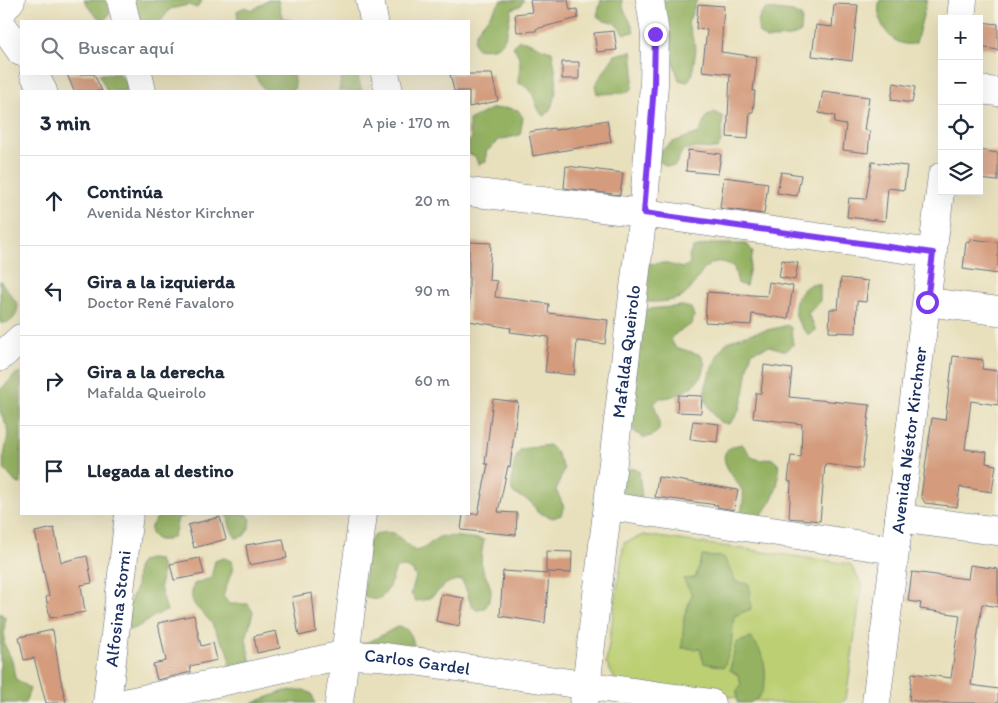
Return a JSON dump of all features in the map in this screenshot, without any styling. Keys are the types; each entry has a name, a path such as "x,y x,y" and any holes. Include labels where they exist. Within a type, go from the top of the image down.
{"street":[{"path":"0,14 11,0"},
{"path":"121,0 126,20"},
{"path":"370,0 374,20"},
{"name":"Mafalda Queirolo","path":"585,694 644,213 654,85 655,34 650,0"},
{"path":"961,15 963,0"},
{"path":"0,22 20,51"},
{"path":"35,75 42,90"},
{"path":"138,75 142,90"},
{"path":"385,75 389,90"},
{"path":"983,90 998,92"},
{"path":"470,192 644,213 933,253"},
{"name":"Avenida Néstor Kirchner","path":"876,703 940,195"},
{"path":"927,302 998,312"},
{"path":"0,357 20,339"},
{"path":"609,506 894,550"},
{"name":"Alfosina Storni","path":"107,703 129,515"},
{"path":"339,703 343,655 363,515"},
{"path":"899,518 998,531"},
{"name":"Carlos Gardel","path":"125,703 343,655 379,656 585,694 711,703"}],"green space":[{"path":"84,0 107,0 110,13 105,20 97,17"},
{"path":"134,0 202,1 197,8 188,5 170,9 162,20 132,20"},
{"path":"268,0 278,0 282,17 290,20 238,20 237,11 245,7 253,10"},
{"path":"502,0 524,0 520,6 512,9 507,32 501,44 487,49 476,48 474,39 477,31"},
{"path":"601,0 622,0 622,5 634,32 625,34 613,22 604,21 597,16"},
{"path":"661,0 697,0 688,23 696,49 692,75 687,82 679,80 671,55 657,33"},
{"path":"880,0 927,0 916,43 900,43 887,32 879,17"},
{"path":"766,9 793,12 802,17 801,32 790,37 766,39 759,33 758,26 760,17"},
{"path":"519,40 552,51 556,86 550,110 544,117 529,90 518,83 520,60 513,47"},
{"path":"632,51 634,71 632,89 625,93 597,94 595,85 615,55"},
{"path":"99,75 120,75 134,90 107,90"},
{"path":"255,75 293,75 295,87 293,90 264,90"},
{"path":"342,75 357,75 362,90 339,90"},
{"path":"508,108 518,110 523,118 520,135 499,140 486,152 486,162 478,164 475,156 470,154 470,140 472,138 470,135 470,120 491,109"},
{"path":"715,112 723,117 721,142 717,149 692,148 683,150 675,166 666,166 659,161 658,152 673,142 699,133 707,116"},
{"path":"710,244 747,244 753,252 746,286 738,284 734,267 724,262 715,262 702,272 687,293 680,298 667,301 645,302 646,264 664,263 682,268 690,264 689,256 693,248"},
{"path":"0,280 18,305 13,319 4,323 0,323"},
{"path":"811,284 820,284 820,301 808,314 816,330 809,335 799,322 795,308 799,295"},
{"path":"682,306 691,308 694,316 692,324 676,333 671,340 675,347 701,355 704,363 703,372 693,386 676,395 660,398 654,404 659,420 659,430 652,436 643,438 635,432 631,424 639,307 648,309"},
{"path":"788,325 791,327 793,345 786,351 769,346 752,352 743,400 739,409 729,424 720,422 709,408 705,391 710,372 724,345 750,334"},
{"path":"17,373 20,373 20,484 16,483 5,470 3,461 8,435 7,426 0,412 0,390"},
{"path":"742,444 753,458 762,460 771,458 778,464 779,474 775,491 768,506 752,528 739,524 743,493 724,459 725,453 731,448"},
{"path":"549,445 556,452 564,469 556,490 564,507 561,515 553,518 537,512 533,504 512,492 513,469 521,449"},
{"path":"631,468 639,471 642,499 618,506 623,472"},
{"path":"159,515 186,515 178,518 174,536 167,540 158,540 151,534 151,526"},
{"path":"227,515 248,515 251,520 244,536 236,538 231,530"},
{"path":"394,533 415,551 423,549 442,536 484,540 481,560 491,589 491,595 484,609 476,610 473,607 461,580 448,583 430,597 416,601 411,594 416,577 412,570 405,567 396,568 388,588 381,597 370,599 363,595 368,543 376,534"},
{"path":"644,535 850,564 862,585 846,699 841,703 774,703 616,681 606,663 624,543"},
{"path":"702,556 724,557 736,582 749,584 751,609 734,616 731,646 724,667 704,663 700,649 682,648 684,617 692,594 683,579 695,578"},
{"path":"224,558 233,562 232,571 223,596 229,604 248,604 253,612 246,639 250,660 257,665 229,669 227,648 193,601 192,591 194,584 211,578 215,561"},
{"path":"149,559 159,560 162,569 160,587 167,611 156,615 138,627 128,630 129,604 136,588 137,569 141,561"},
{"path":"0,613 5,617 4,644 12,660 15,678 30,689 25,703 0,703"},
{"path":"397,627 407,629 412,637 414,647 422,647 429,652 355,646 373,640"},
{"path":"750,638 761,652 764,662 765,683 757,699 749,703 737,703 737,691 741,684 738,675 730,670 736,643"},
{"path":"304,690 312,694 315,703 252,703 285,691"}],"building":[{"path":"530,0 568,0 570,10 577,9 578,18 536,29 536,31 517,32 515,14 532,12"},
{"path":"698,4 724,6 721,52 757,57 753,91 755,91 753,112 750,112 748,139 727,137 730,74 702,71 707,30 696,29"},
{"path":"834,4 858,5 852,61 812,56 816,25 832,27"},
{"path":"983,22 998,24 998,50 983,48"},
{"path":"614,31 617,50 597,52 594,33"},
{"path":"562,62 579,62 579,79 562,79"},
{"path":"492,74 498,101 470,107 470,90 454,90 450,75"},
{"path":"67,75 94,75 102,90 74,90"},
{"path":"894,83 915,87 912,103 891,100"},
{"path":"823,91 869,97 864,130 870,131 868,153 843,150 846,125 834,123 835,116 819,113"},
{"path":"607,120 611,142 533,156 529,132 554,128 555,130"},
{"path":"688,150 721,154 718,174 686,171"},
{"path":"983,151 998,153 998,181 983,179"},
{"path":"872,162 907,166 904,190 888,188 885,221 847,217 849,198 866,199"},
{"path":"566,166 623,173 620,195 564,188"},
{"path":"781,172 801,175 797,196 777,193"},
{"path":"724,177 768,183 764,214 720,208"},
{"path":"970,239 998,242 998,274 963,269 966,242 970,243"},
{"path":"470,242 491,243 489,280 497,281 495,297 549,304 548,313 608,320 605,344 577,341 574,375 545,372 549,337 510,332 511,328 470,321"},
{"path":"782,260 798,263 795,280 779,277"},
{"path":"841,278 868,281 866,302 857,301 856,333 829,332 830,309 838,309"},
{"path":"769,282 793,286 788,319 752,314 751,325 705,322 707,292 767,296"},
{"path":"953,356 983,360 982,369 998,371 998,405 971,401 965,449 987,452 986,463 996,465 992,492 960,487 957,507 925,503 921,496 932,418 945,420"},
{"path":"764,365 792,369 789,397 870,405 862,469 825,464 820,521 789,518 791,482 788,481 791,456 801,457 802,424 753,418 756,393 761,393"},
{"path":"678,395 702,396 701,413 677,412"},
{"path":"493,399 518,402 510,467 508,466 498,512 517,513 516,535 461,530 463,515 478,514 488,464 485,464"},
{"path":"693,421 719,424 717,442 690,439"},
{"path":"658,477 738,490 734,510 717,507 718,505 655,497"},
{"path":"220,517 226,539 194,548 188,525"},
{"path":"54,528 61,562 87,556 92,583 81,585 85,612 50,618 46,597 49,596 35,532"},
{"path":"283,539 287,558 249,565 246,545"},
{"path":"546,551 572,552 571,573 546,572"},
{"path":"200,558 204,574 174,580 170,564"},
{"path":"970,565 998,569 998,607 982,604 971,685 998,689 998,703 929,703 909,700 912,673 951,678 960,615 920,609 921,603 908,601 912,572 968,579"},
{"path":"503,571 549,574 545,623 500,616"},
{"path":"312,593 316,632 299,636 292,597"},
{"path":"441,594 464,598 459,626 436,621"},
{"path":"194,615 201,646 213,643 217,660 190,666 191,672 157,680 153,664 166,661 158,623"},
{"path":"53,630 66,703 46,703 34,658 24,660 19,637"},
{"path":"276,631 280,648 257,653 254,636"}],"route":[{"path":"655,34 654,85 644,213 933,253 927,302"}]}
